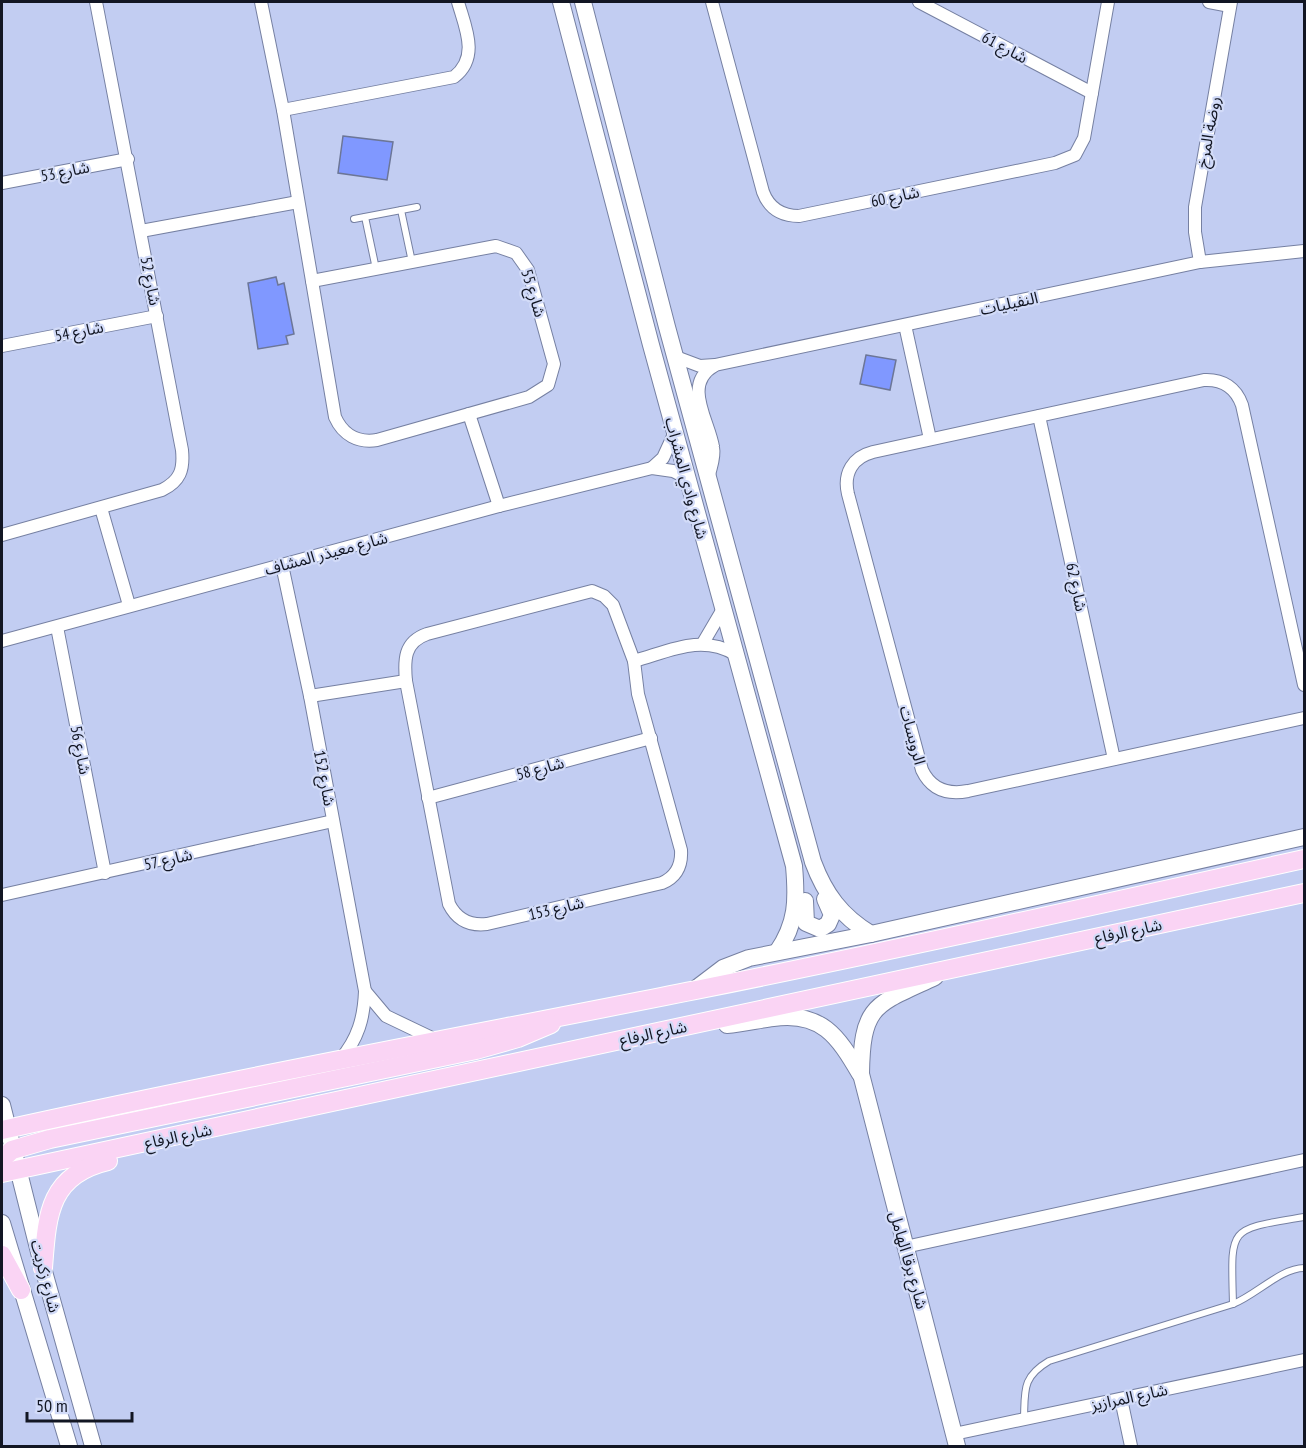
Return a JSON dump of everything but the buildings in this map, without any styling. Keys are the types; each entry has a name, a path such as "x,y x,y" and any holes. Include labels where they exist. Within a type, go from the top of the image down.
{"main road":[{"name":"شارع الرفاع","path":"3,1119 339,1061 434,1039 694,990 997,928 1305,859"},
{"name":"شارع الرفاع","path":"10,1171 1305,893"},
{"path":"3,1119 5,1152 51,1139 487,1047 538,1030 578,1011"},
{"path":"43,1268 50,1209 67,1181 86,1168 145,1151 174,1137"},
{"path":"2,1255 21,1290"}],"street":[{"name":"شارع 52","path":"2,535 162,490 174,483 182,471 182,450 158,316 96,2"},
{"name":"شارع 55","path":"261,2 283,110 335,417 349,435 362,440 377,440 536,395 552,379 554,364 528,270 516,253 496,246 312,281"},
{"path":"283,110 454,77 467,62 470,48 458,2"},
{"name":"شارع وادي المشراب","path":"561,2 687,478 794,866 797,899 795,918 777,952"},
{"name":"شارع وادي المشراب","path":"583,2 676,357 813,862 828,894 840,912 871,934"},
{"name":"شارع 60","path":"712,2 762,192 769,204 785,215 798,216 1070,158 1082,144 1108,2"},
{"name":"شارع 61","path":"919,2 1092,93"},
{"path":"1209,2 1231,4"},
{"name":"روضة المرخ","path":"1200,262 1195,232 1195,207 1231,4"},
{"name":"شارع 53","path":"2,183 128,159"},
{"path":"141,231 298,202"},
{"name":"النفيليات","path":"676,357 700,366 715,365 1200,262 1305,251"},
{"name":"شارع 54","path":"2,346 158,316"},
{"path":"905,325 930,439"},
{"path":"709,475 713,448 699,400 698,387 702,376 715,365"},
{"name":"الرويسات","path":"1305,685 1242,405 1231,387 1218,381 1204,380 866,454 850,467 846,480 926,777 944,791 960,792 1305,718"},
{"path":"469,414 499,506"},
{"name":"شارع 62","path":"1039,416 1114,759"},
{"path":"652,468 663,458 675,432"},
{"name":"شارع معيذر المشاف","path":"2,641 499,506 652,468 673,471 687,478"},
{"path":"101,508 129,605"},
{"name":"شارع 152","path":"282,565 310,696 365,991 364,1010 358,1032 339,1061"},
{"name":"شارع 153","path":"585,591 599,593 614,605 623,637 634,661 638,694 681,850 677,870 662,883 487,924 472,924 458,917 449,904 406,681 406,653 412,643 421,636 585,591"},
{"path":"703,643 723,609"},
{"name":"شارع 56","path":"57,627 105,873"},
{"path":"634,661 703,643 722,646 735,654"},
{"path":"310,696 406,681"},
{"name":"شارع 58","path":"428,798 651,738"},
{"name":"شارع 57","path":"2,895 333,821"},
{"name":"شارع الرفاع","path":"694,990 723,968 777,952 871,934 1304,837"},
{"path":"794,866 803,889 804,918 810,926 820,929 828,924 832,910 817,882 813,862"},
{"name":"شارع برقا الهامل","path":"953,968 890,998 873,1012 862,1036 861,1074 955,1440"},
{"name":"شارع 152","path":"365,991 386,1017 434,1039"},
{"name":"شارع برقا الهامل","path":"692,1025 730,1024 785,1016 805,1018 823,1025 834,1034 861,1074"},
{"name":"شارع زكريت","path":"5,1152 43,1268 93,1446"},
{"path":"905,1247 1305,1160"},
{"name":"شارع زكريت","path":"2,1223 69,1446"},
{"name":"شارع المرازيز","path":"955,1440 1024,1418 1305,1360"},
{"path":"1121,1399 1131,1446"}],"lane":[{"path":"354,219 417,207"},
{"path":"401,210 412,262"},
{"path":"365,217 376,269"},
{"path":"1233,1304 1231,1251 1238,1235 1252,1226 1305,1217"},
{"path":"1024,1418 1026,1382 1036,1370 1049,1361 1233,1304 1254,1295 1290,1270 1305,1268"}]}
